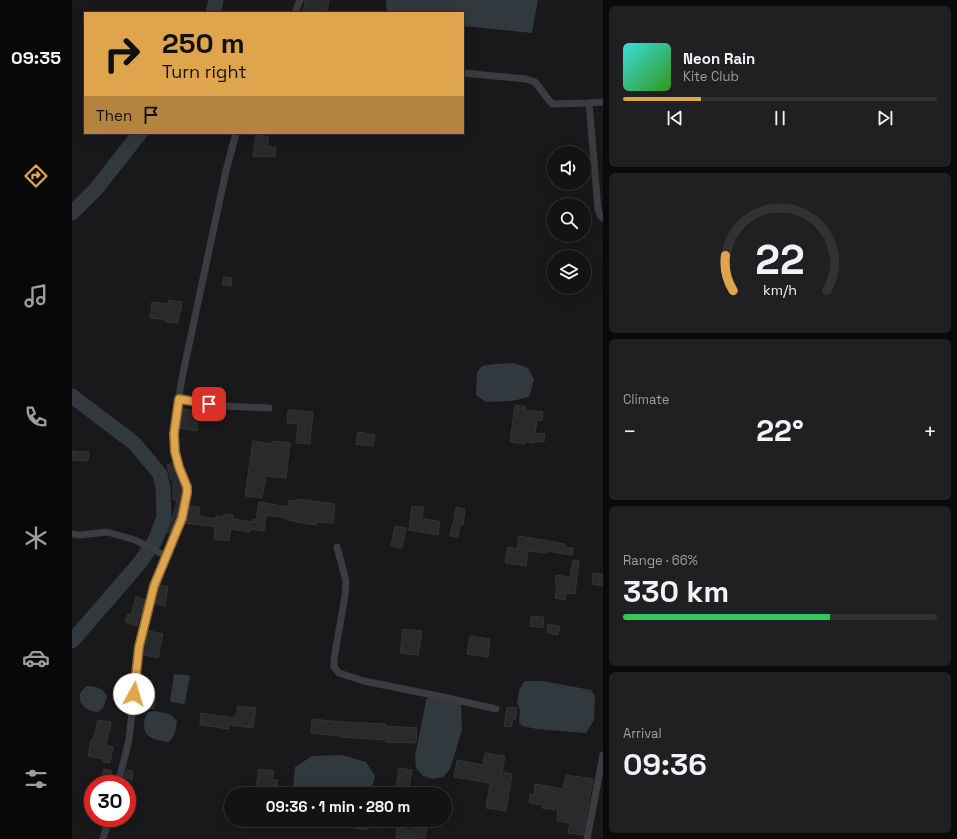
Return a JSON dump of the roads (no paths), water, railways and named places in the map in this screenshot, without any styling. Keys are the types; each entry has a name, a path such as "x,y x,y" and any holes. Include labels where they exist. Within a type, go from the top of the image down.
{"street":[{"path":"295,12 300,0"},
{"path":"464,74 526,79 535,82 552,104 603,102"},
{"path":"589,103 598,209 603,218"},
{"path":"120,775 130,740 139,647 154,586 164,555 182,518 187,493 187,487 175,452 174,434 183,373 226,171 236,134"},
{"path":"179,399 225,406 269,408"},
{"path":"72,534 80,535 107,532 136,540 164,555"},
{"path":"337,546 346,581 345,596 334,659 334,668 339,673 364,681 443,696 496,709"},
{"path":"587,839 603,755"},
{"path":"103,839 106,827"}],"waterway":[{"path":"213,12 216,0"},
{"path":"72,213 96,189 139,134"},
{"path":"72,396 134,443 160,474 163,488 164,517 155,541 138,565 72,641"}]}
